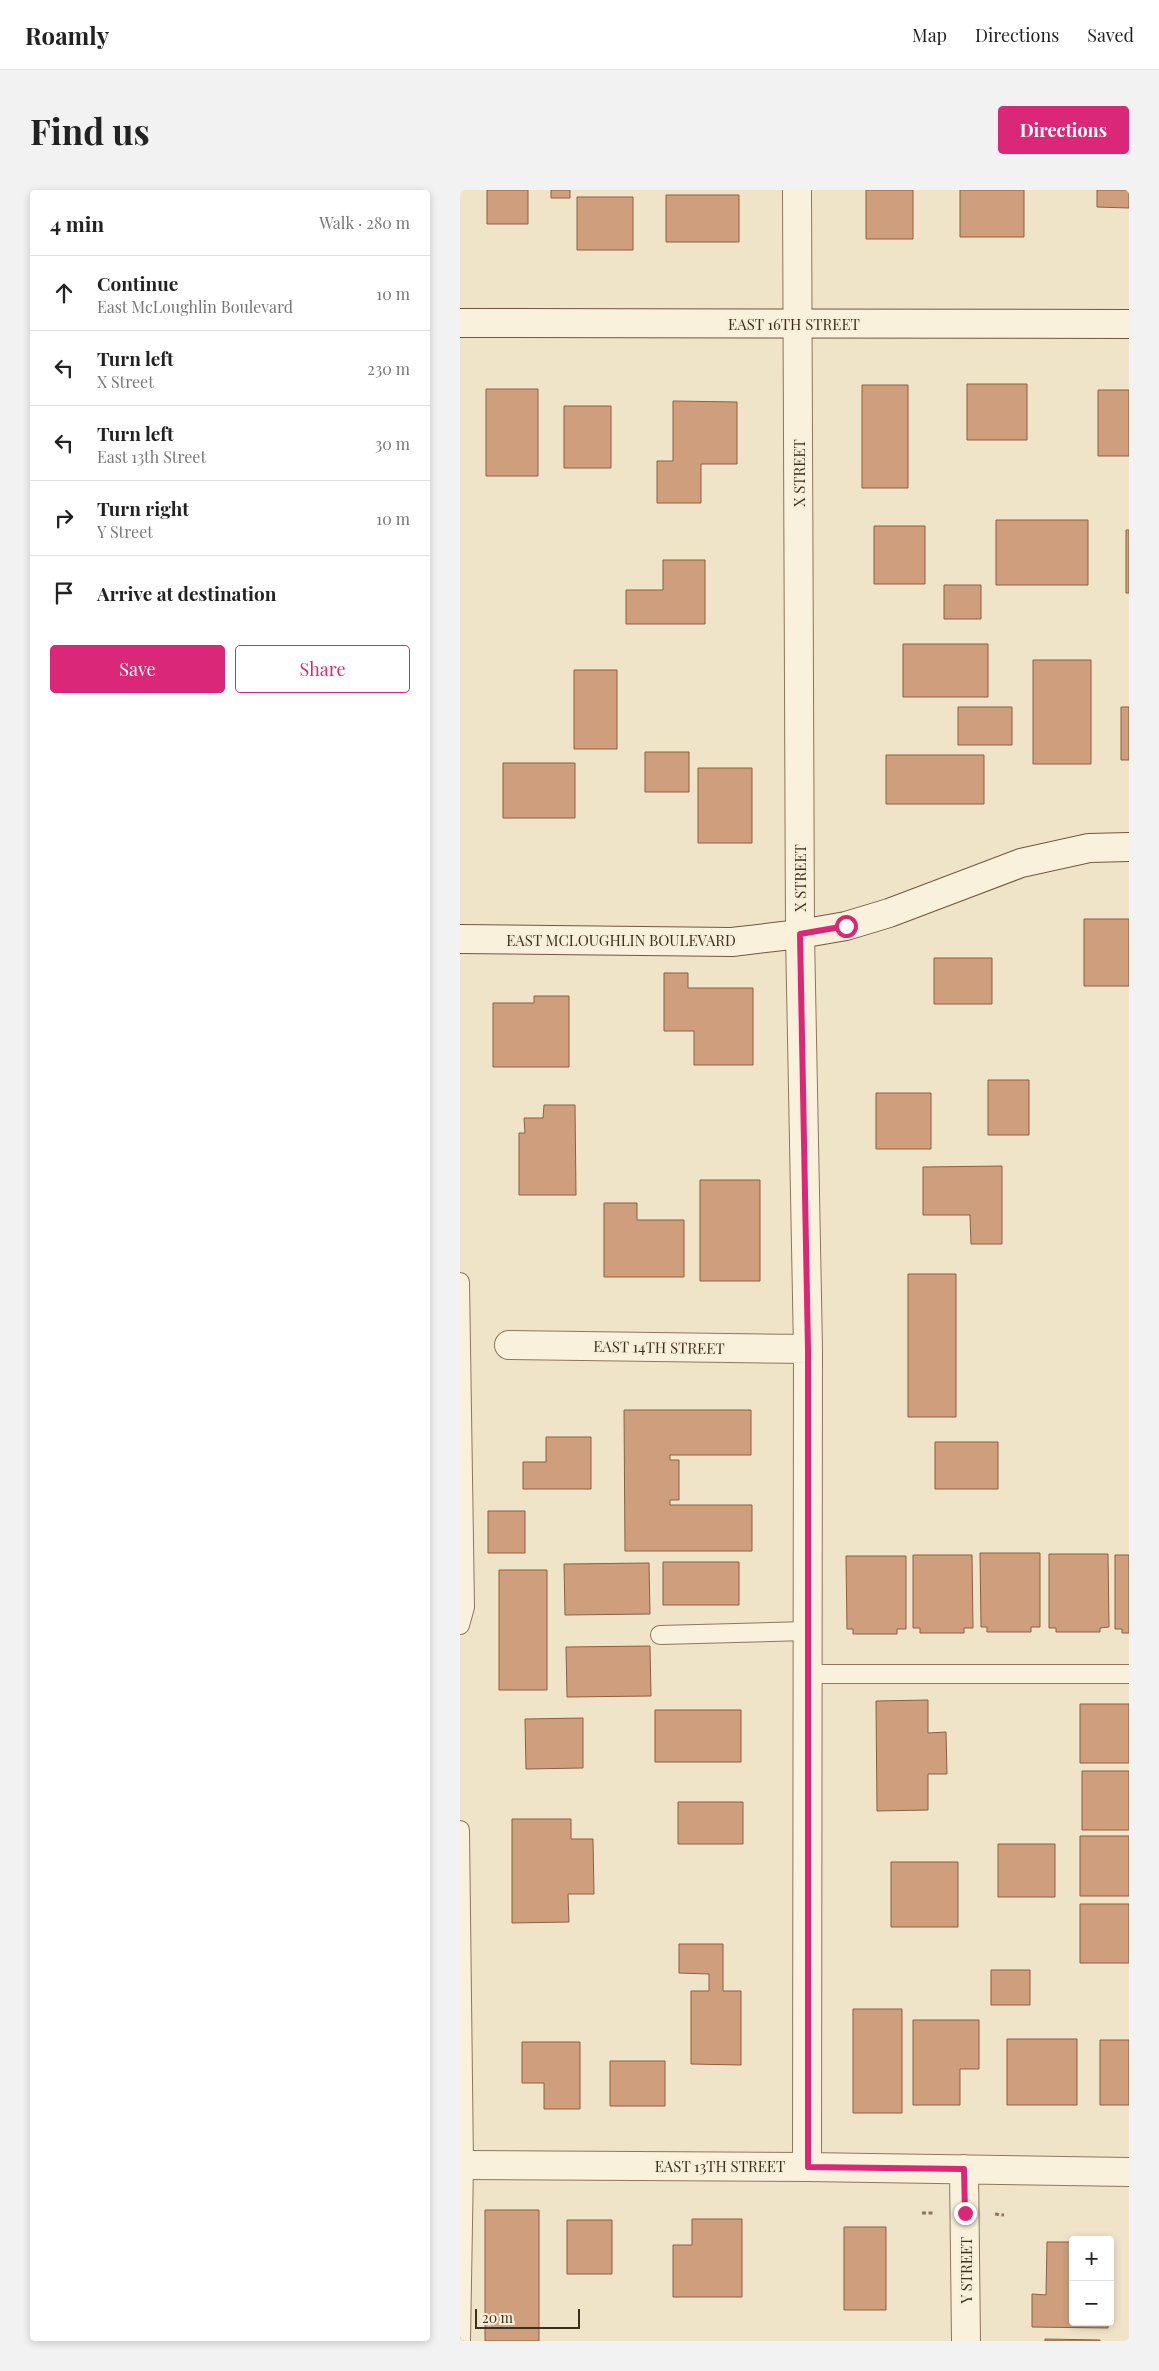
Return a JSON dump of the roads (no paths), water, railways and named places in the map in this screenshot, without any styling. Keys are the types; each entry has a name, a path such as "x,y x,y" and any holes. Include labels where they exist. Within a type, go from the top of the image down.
{"street":[{"name":"X STREET","path":"797,190 800,934 808,1349 808,2167"},
{"name":"EAST 16TH STREET","path":"460,323 1129,324"},
{"name":"EAST MCLOUGHLIN BOULEVARD","path":"460,939 732,942 800,934 846,926 889,913 1021,863 1089,848 1129,847"},
{"name":"EAST 14TH STREET","path":"509,1345 808,1349"},
{"name":"EAST 13TH STREET","path":"462,2165 808,2167 1129,2172"},
{"name":"Y STREET","path":"964,2169 966,2341"}],"lane":[{"path":"460,1282 465,1606 460,1625"},
{"path":"660,1635 808,1631"},
{"path":"808,1674 1129,1674"},
{"path":"460,1830 461,2341"}]}
